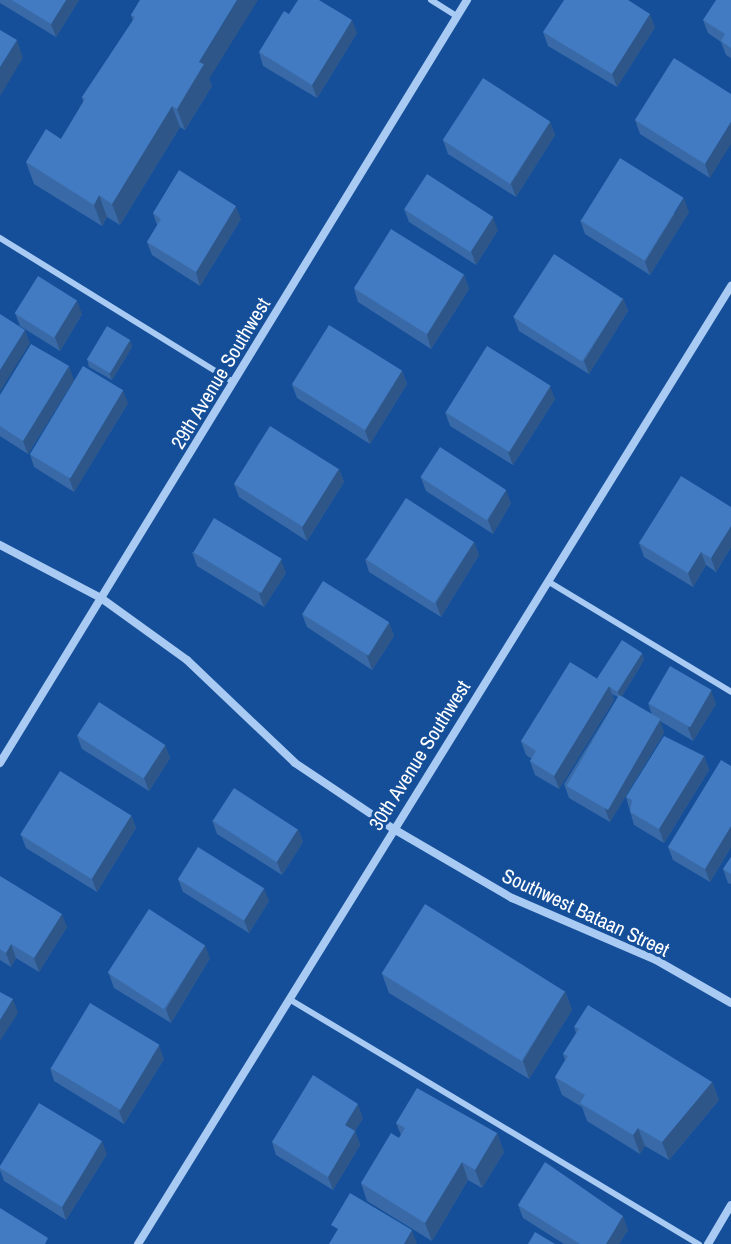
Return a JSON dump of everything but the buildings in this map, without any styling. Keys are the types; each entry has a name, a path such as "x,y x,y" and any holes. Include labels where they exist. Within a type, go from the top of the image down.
{"street":[{"name":"29th Avenue Southwest","path":"0,763 467,0"},
{"name":"30th Avenue Southwest","path":"138,1244 392,828 549,582 731,286"},
{"name":"Southwest Bataan Street","path":"0,545 101,598 220,686 295,763 392,828 512,898 656,960 731,1003"},
{"path":"708,1244 731,1205"}],"lane":[{"path":"431,0 457,16"},
{"path":"0,238 233,382"},
{"path":"549,582 731,692"},
{"path":"289,999 699,1244"}]}
